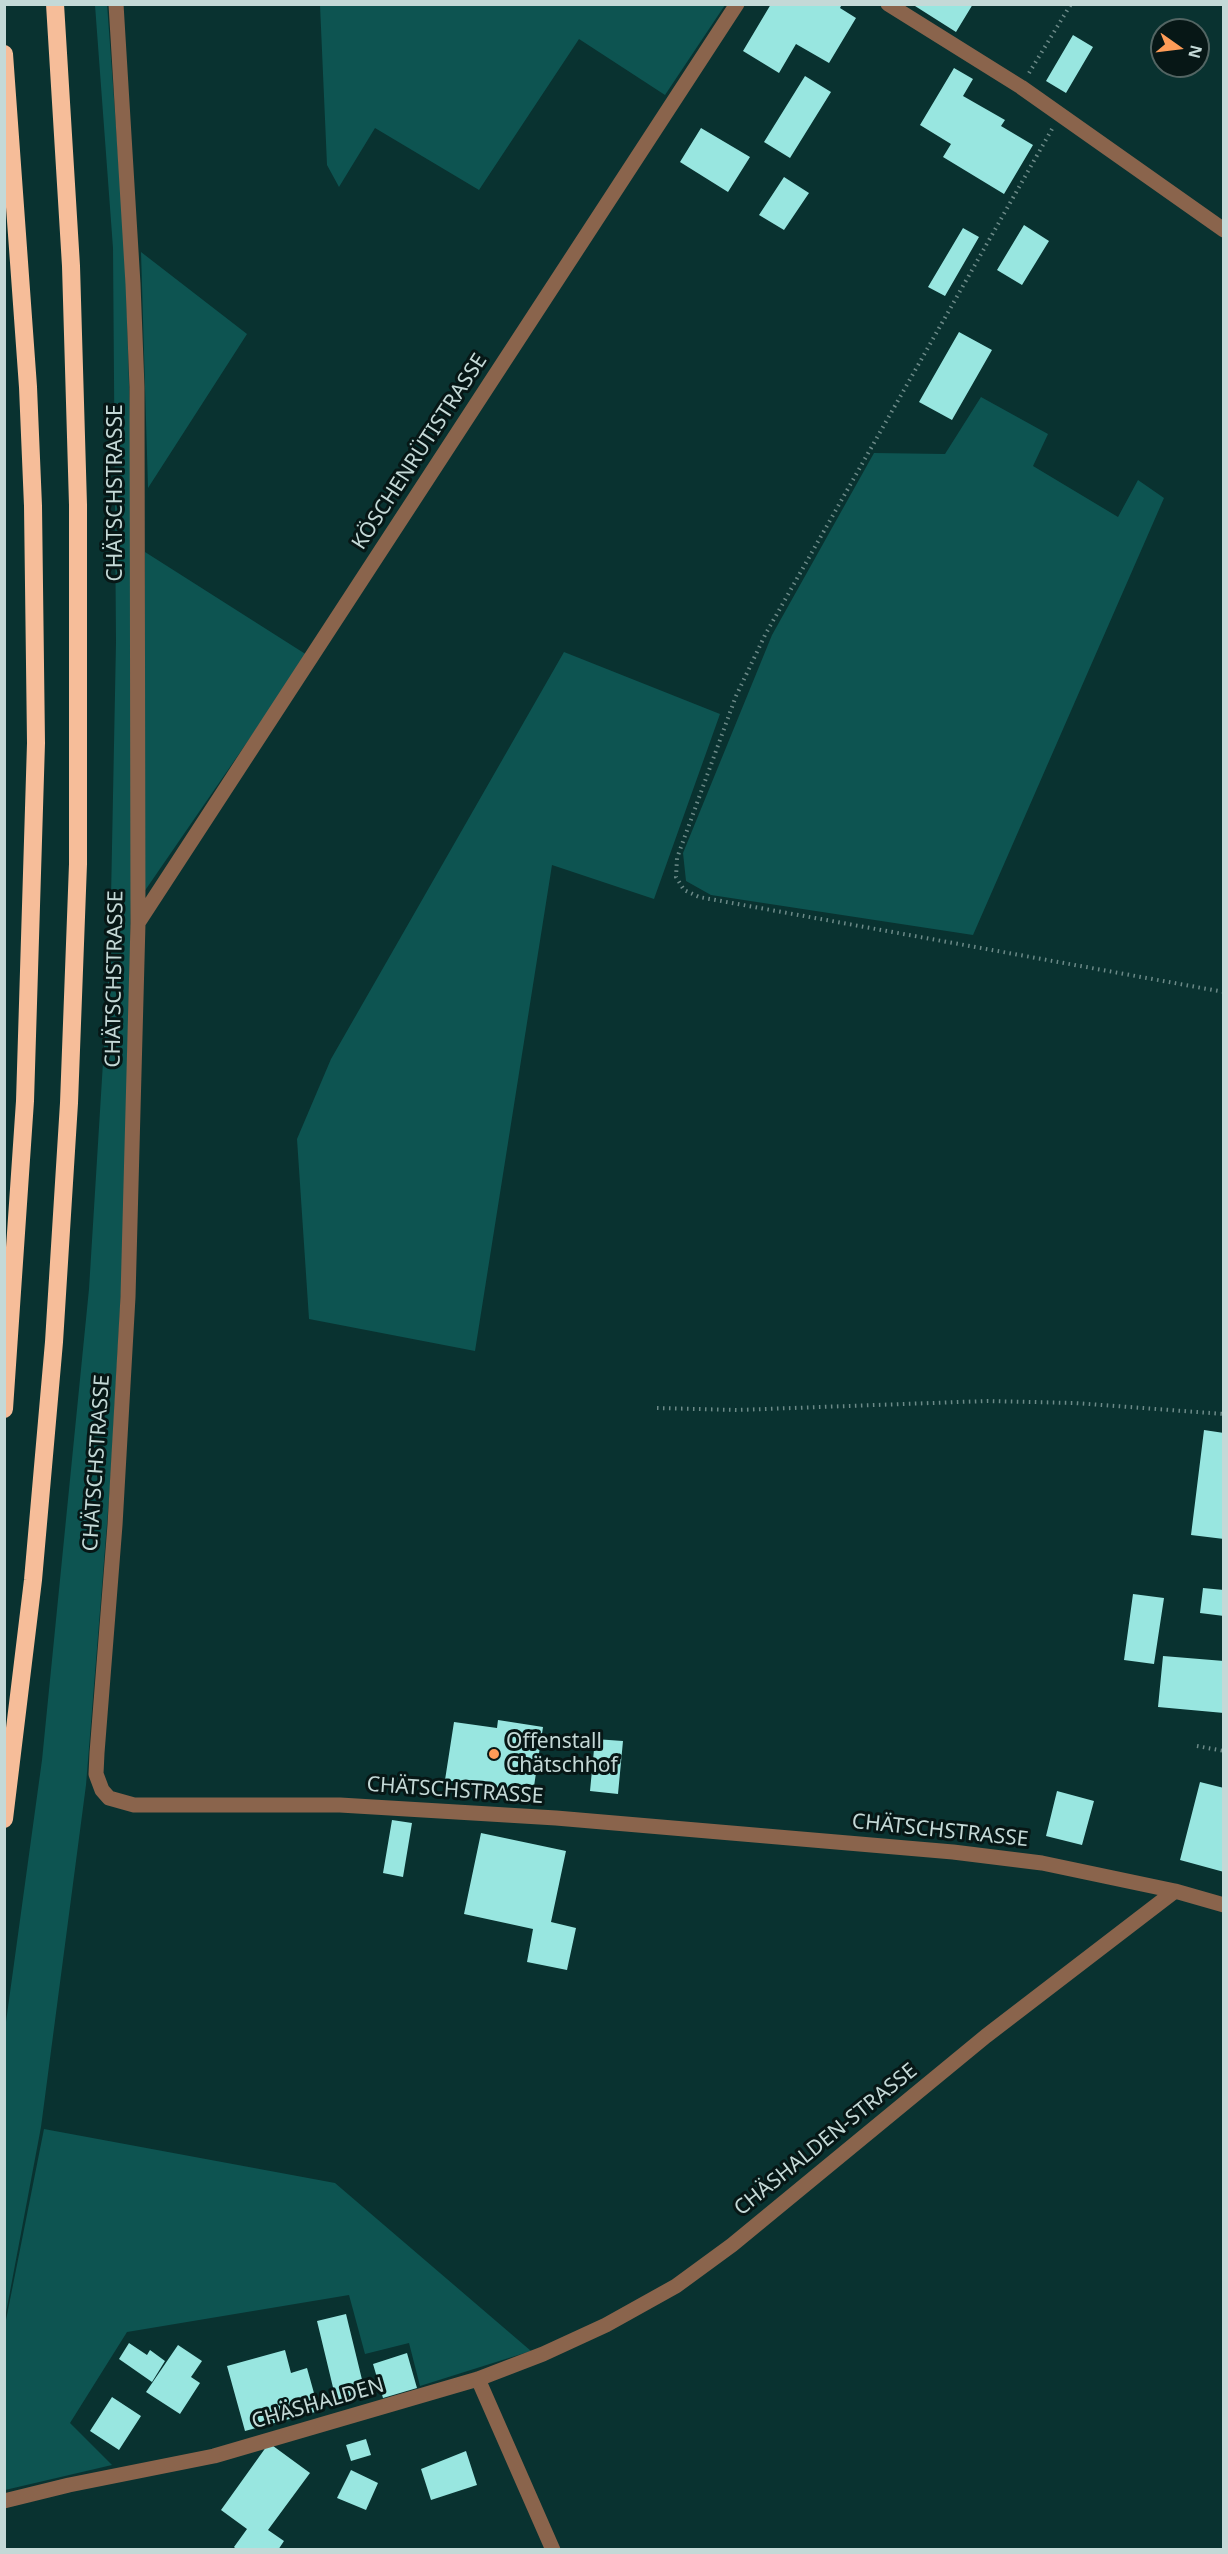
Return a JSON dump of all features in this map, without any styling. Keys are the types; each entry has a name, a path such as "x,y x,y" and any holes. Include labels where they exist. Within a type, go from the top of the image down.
{"highway":[{"path":"4,1820 31,1592 54,1342 69,1102 77,876 78,493 71,266 55,4"},
{"path":"4,54 28,387 33,506 36,743 26,1089 4,1409"}],"street":[{"name":"CHÄTSCHSTRASSE","path":"116,4 137,387 138,923 128,1297 115,1525 96,1774 102,1790 109,1798 134,1805 340,1805 533,1817 930,1850 1042,1863 1175,1891 1224,1905"},
{"name":"KÖSCHENRÜTISTRASSE","path":"138,923 737,4"},
{"path":"888,4 1021,87 1224,230"},
{"name":"CHÄSHALDEN-STRASSE","path":"478,2379 575,2340 676,2286 732,2245 986,2036 1175,1891"},
{"path":"478,2379 553,2550"},
{"name":"CHÄSHALDEN","path":"4,2501 69,2485 186,2464 478,2379"}],"path":[{"path":"1021,87 1071,4"},
{"path":"1060,116 765,635 736,696 677,858 676,877 684,890 699,897 1224,992"},
{"path":"657,1408 737,1410 987,1401 1075,1403 1224,1414"},
{"path":"1197,1746 1224,1751"}],"shaded area":[{"path":"107,4 125,248 132,486 133,804 124,1237 111,1474 86,1785 41,2127 5,2318 5,2029 42,1760 89,1289 110,949 116,642 113,248 95,5"},
{"path":"320,4 725,5 665,95 579,39 479,190 375,128 339,187 327,165"},
{"path":"141,252 247,334 148,488"},
{"path":"981,397 1048,434 1033,466 1118,517 1138,480 1164,498 973,935 711,895 686,881 683,853 772,635 874,453 945,454"},
{"path":"145,552 307,655 144,892"},
{"path":"564,652 720,714 654,899 552,865 475,1351 309,1319 297,1139 331,1059"},
{"path":"44,2129 335,2183 531,2351 420,2386 409,2343 365,2354 349,2295 127,2332 70,2423 112,2465 5,2490 5,2325"}],"building":[{"path":"771,4 842,4 840,8 856,18 829,63 796,44 779,73 743,51"},
{"path":"916,4 973,4 956,32 915,6"},
{"path":"1073,35 1093,47 1066,93 1046,81"},
{"path":"954,68 973,79 963,96 1005,120 1001,126 1033,145 1004,194 943,157 951,144 920,125"},
{"path":"805,76 831,92 790,158 764,142"},
{"path":"701,128 750,157 728,192 680,162"},
{"path":"784,177 809,193 784,230 759,215"},
{"path":"1024,225 1049,241 1022,285 997,270"},
{"path":"963,228 979,237 945,296 928,287"},
{"path":"959,332 992,350 952,420 919,402"},
{"path":"1204,1430 1224,1433 1224,1539 1191,1535"},
{"path":"1203,1588 1224,1590 1224,1616 1200,1613"},
{"path":"1133,1594 1164,1598 1154,1664 1124,1660"},
{"path":"1163,1656 1224,1661 1224,1713 1158,1707"},
{"name":"Offenstall Chätschhof","path":"498,1720 543,1727 533,1793 445,1780 454,1722 497,1728"},
{"path":"595,1739 623,1741 618,1794 590,1791"},
{"path":"1200,1782 1224,1788 1224,1872 1180,1860"},
{"path":"1057,1791 1094,1801 1082,1845 1046,1836"},
{"path":"392,1820 412,1823 403,1877 383,1873"},
{"path":"481,1833 566,1851 551,1922 576,1928 567,1970 527,1962 533,1929 464,1914"},
{"path":"346,2314 366,2396 337,2404 317,2321"},
{"path":"129,2343 147,2355 150,2350 165,2361 152,2382 119,2359"},
{"path":"178,2345 202,2361 191,2377 200,2383 180,2414 146,2392"},
{"path":"285,2350 291,2373 307,2368 319,2411 245,2431 227,2366"},
{"path":"407,2353 417,2388 383,2398 373,2364"},
{"path":"112,2397 141,2416 119,2450 90,2431"},
{"path":"366,2439 371,2455 351,2461 346,2445"},
{"path":"269,2443 310,2473 268,2530 284,2541 278,2550 237,2550 234,2547 247,2529 221,2510"},
{"path":"466,2451 477,2485 431,2500 421,2469"},
{"path":"351,2470 378,2483 366,2510 337,2498"}],"place":[{"name":"Offenstall Chätschhof","path":"494,1754"}]}
